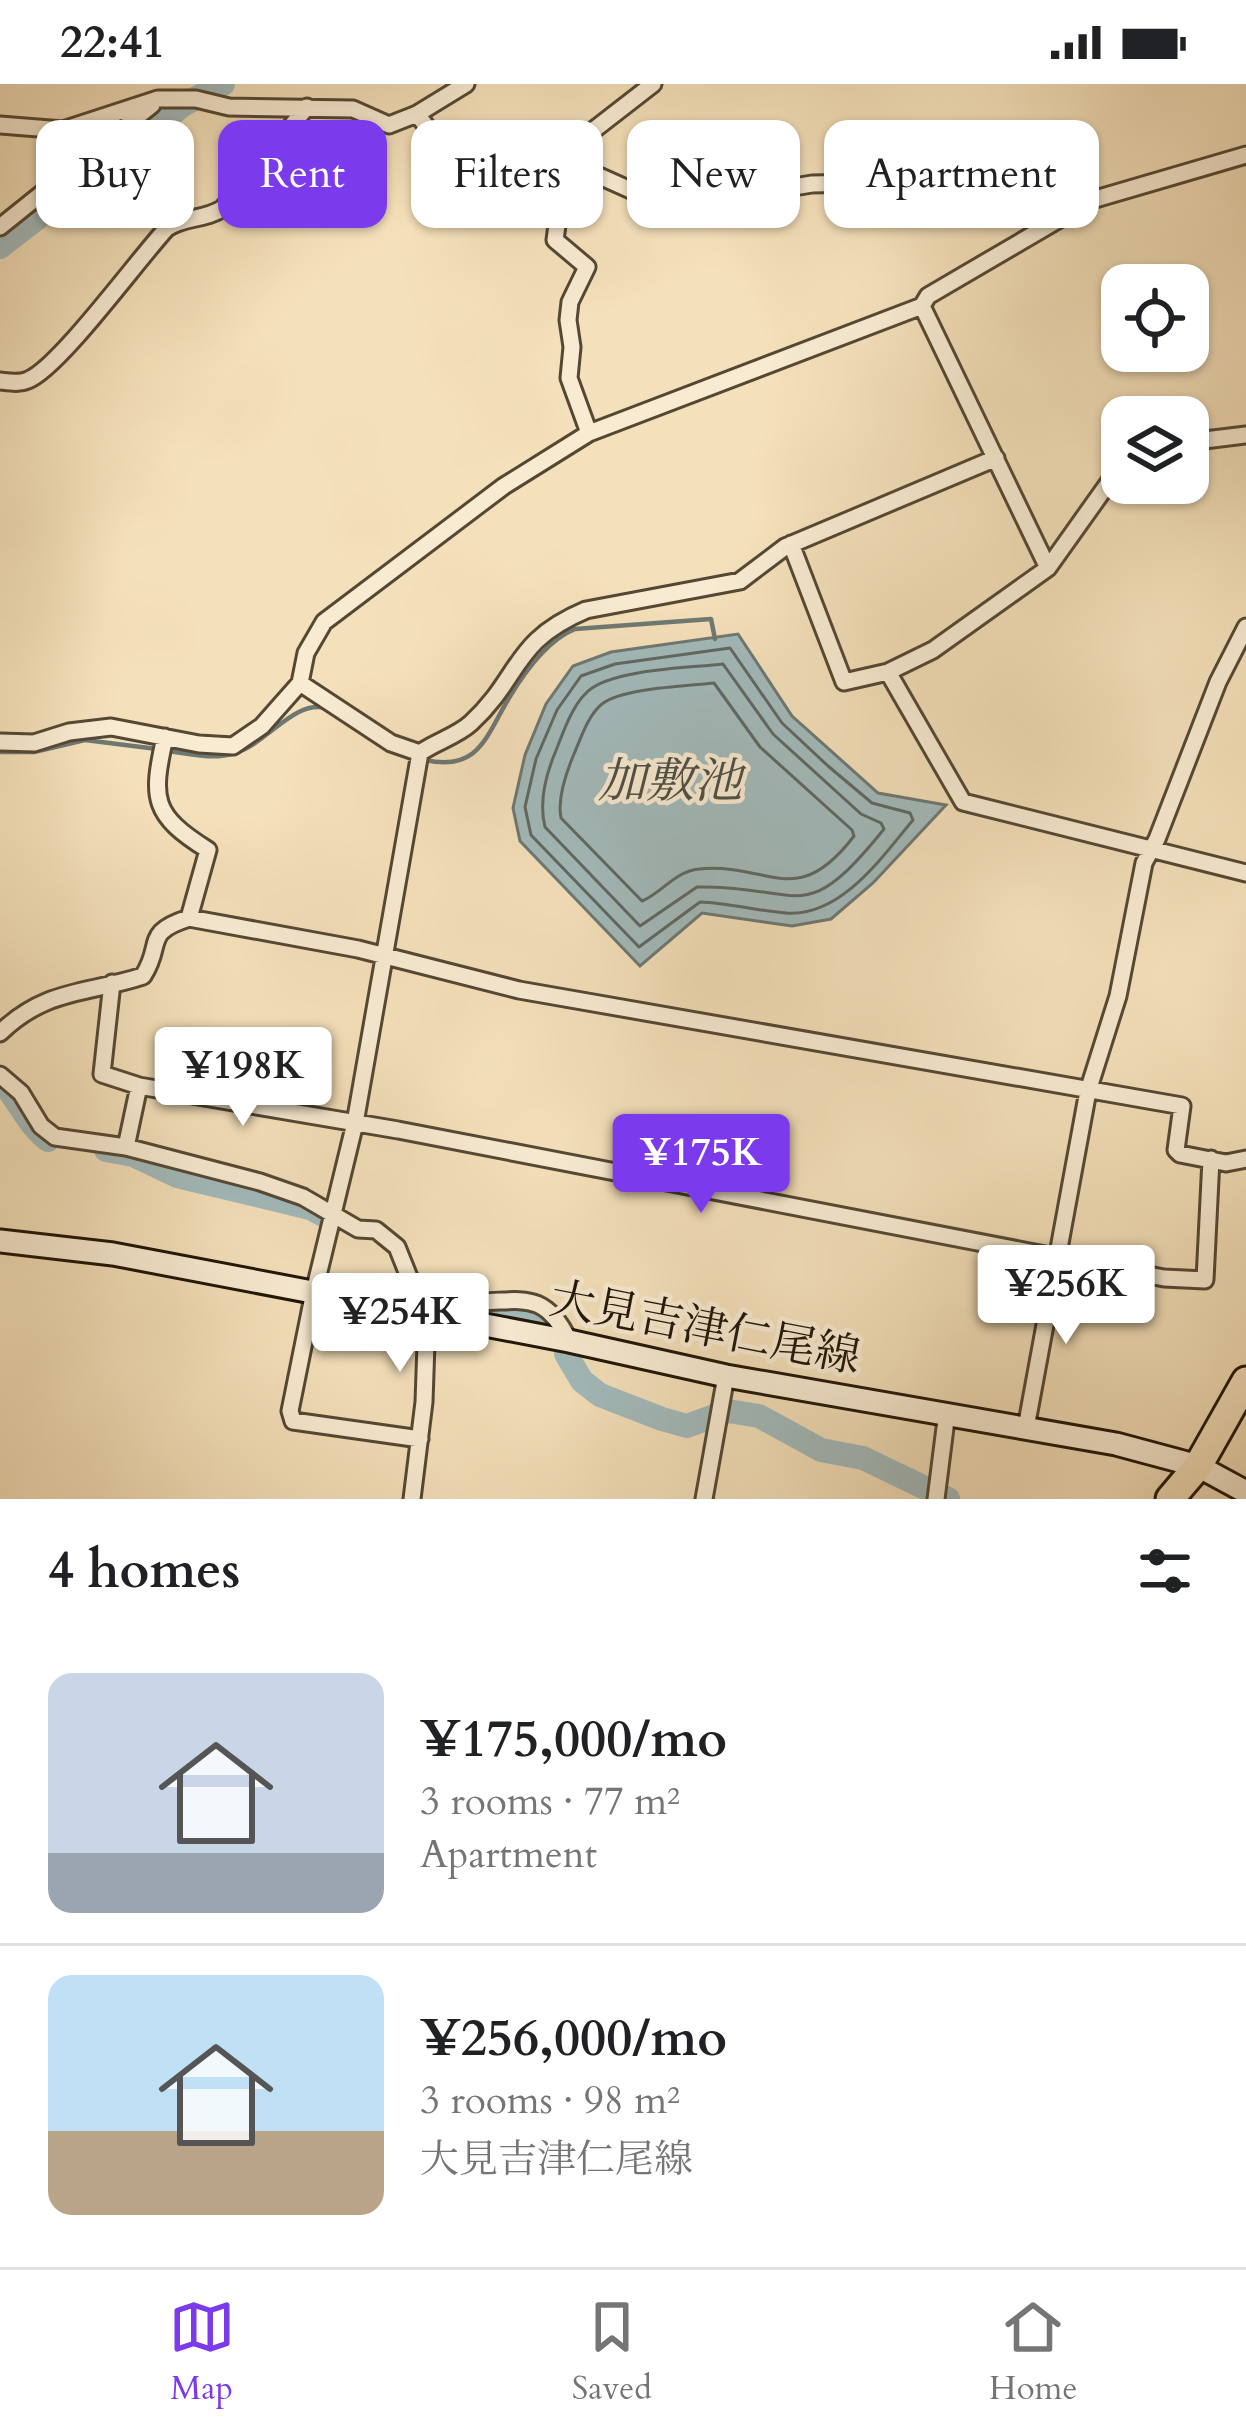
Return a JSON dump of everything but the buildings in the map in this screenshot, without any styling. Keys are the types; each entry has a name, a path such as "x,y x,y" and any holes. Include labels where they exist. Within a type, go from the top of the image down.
{"highway":[{"path":"1170,1499 1198,1466 1246,1381"}],"main road":[{"name":"大見吉津仁尾線","path":"0,1241 113,1254 569,1341 726,1376 1116,1444 1198,1466 1246,1492"}],"street":[{"path":"0,125 63,130 158,99 196,99 230,106 353,109 389,125 466,84"},
{"path":"603,123 653,84"},
{"path":"0,227 158,99"},
{"path":"0,381 20,382 37,375 167,228 181,219 223,208 307,106"},
{"path":"417,113 422,120"},
{"path":"1099,198 1246,155"},
{"path":"603,178 635,192 679,192 718,199 824,184"},
{"path":"557,228 555,240 587,266 570,302 568,320 569,378 589,433"},
{"path":"0,742 34,743 69,732 111,727 163,745 233,746 262,725 300,683 306,653 324,622 504,486 589,433 922,306 928,296 1041,228"},
{"path":"922,306 1048,568"},
{"path":"1209,439 1246,435"},
{"path":"300,683 391,742 420,752 472,722 527,646 547,628 586,610 740,581 791,544 995,458"},
{"path":"791,544 844,682 888,672 933,650 1048,568 1101,493"},
{"path":"1026,1428 1088,1091 1118,996 1144,863 1246,627"},
{"path":"888,672 963,802 1246,873"},
{"path":"163,745 155,798 165,817 208,850 189,918"},
{"path":"420,752 355,1123 290,1411 293,1421 420,1439"},
{"path":"0,1033 18,1015 70,990 143,976 150,967 156,934 189,918 519,990 1182,1106 1176,1150 1180,1154 1226,1162 1246,1159"},
{"path":"112,983 102,1074 140,1086 1163,1278 1205,1280 1211,1159"},
{"path":"0,1075 21,1093 41,1126 56,1137 126,1147 303,1197 333,1219 387,1236 397,1246 411,1282 468,1301 522,1298 533,1302 562,1325 569,1341"},
{"path":"126,1147 140,1086"},
{"path":"412,1499 427,1314"},
{"path":"704,1499 726,1376"},
{"path":"936,1494 947,1412"}],"water":[{"name":"加敷池","path":"738,634 792,716 878,793 946,805 873,883 831,919 792,926 702,913 640,966 520,841 513,808 525,755 546,704 573,666 611,652"}],"waterway":[{"path":"0,247 183,105 223,84"},
{"path":"425,760 458,761 479,748 529,668 555,641 575,629 711,619 715,639"},
{"path":"168,751 210,756 235,753 302,710 326,708"},
{"path":"340,718 385,748"},
{"path":"0,752 34,752 85,740 157,749"},
{"path":"0,1079 48,1140"},
{"path":"106,1150 133,1155 177,1176 310,1208 329,1218"},
{"path":"499,1306 524,1308 552,1324"},
{"path":"566,1354 582,1381 600,1395 662,1419 687,1426 728,1411 759,1416 821,1450 863,1458 948,1499"}]}
